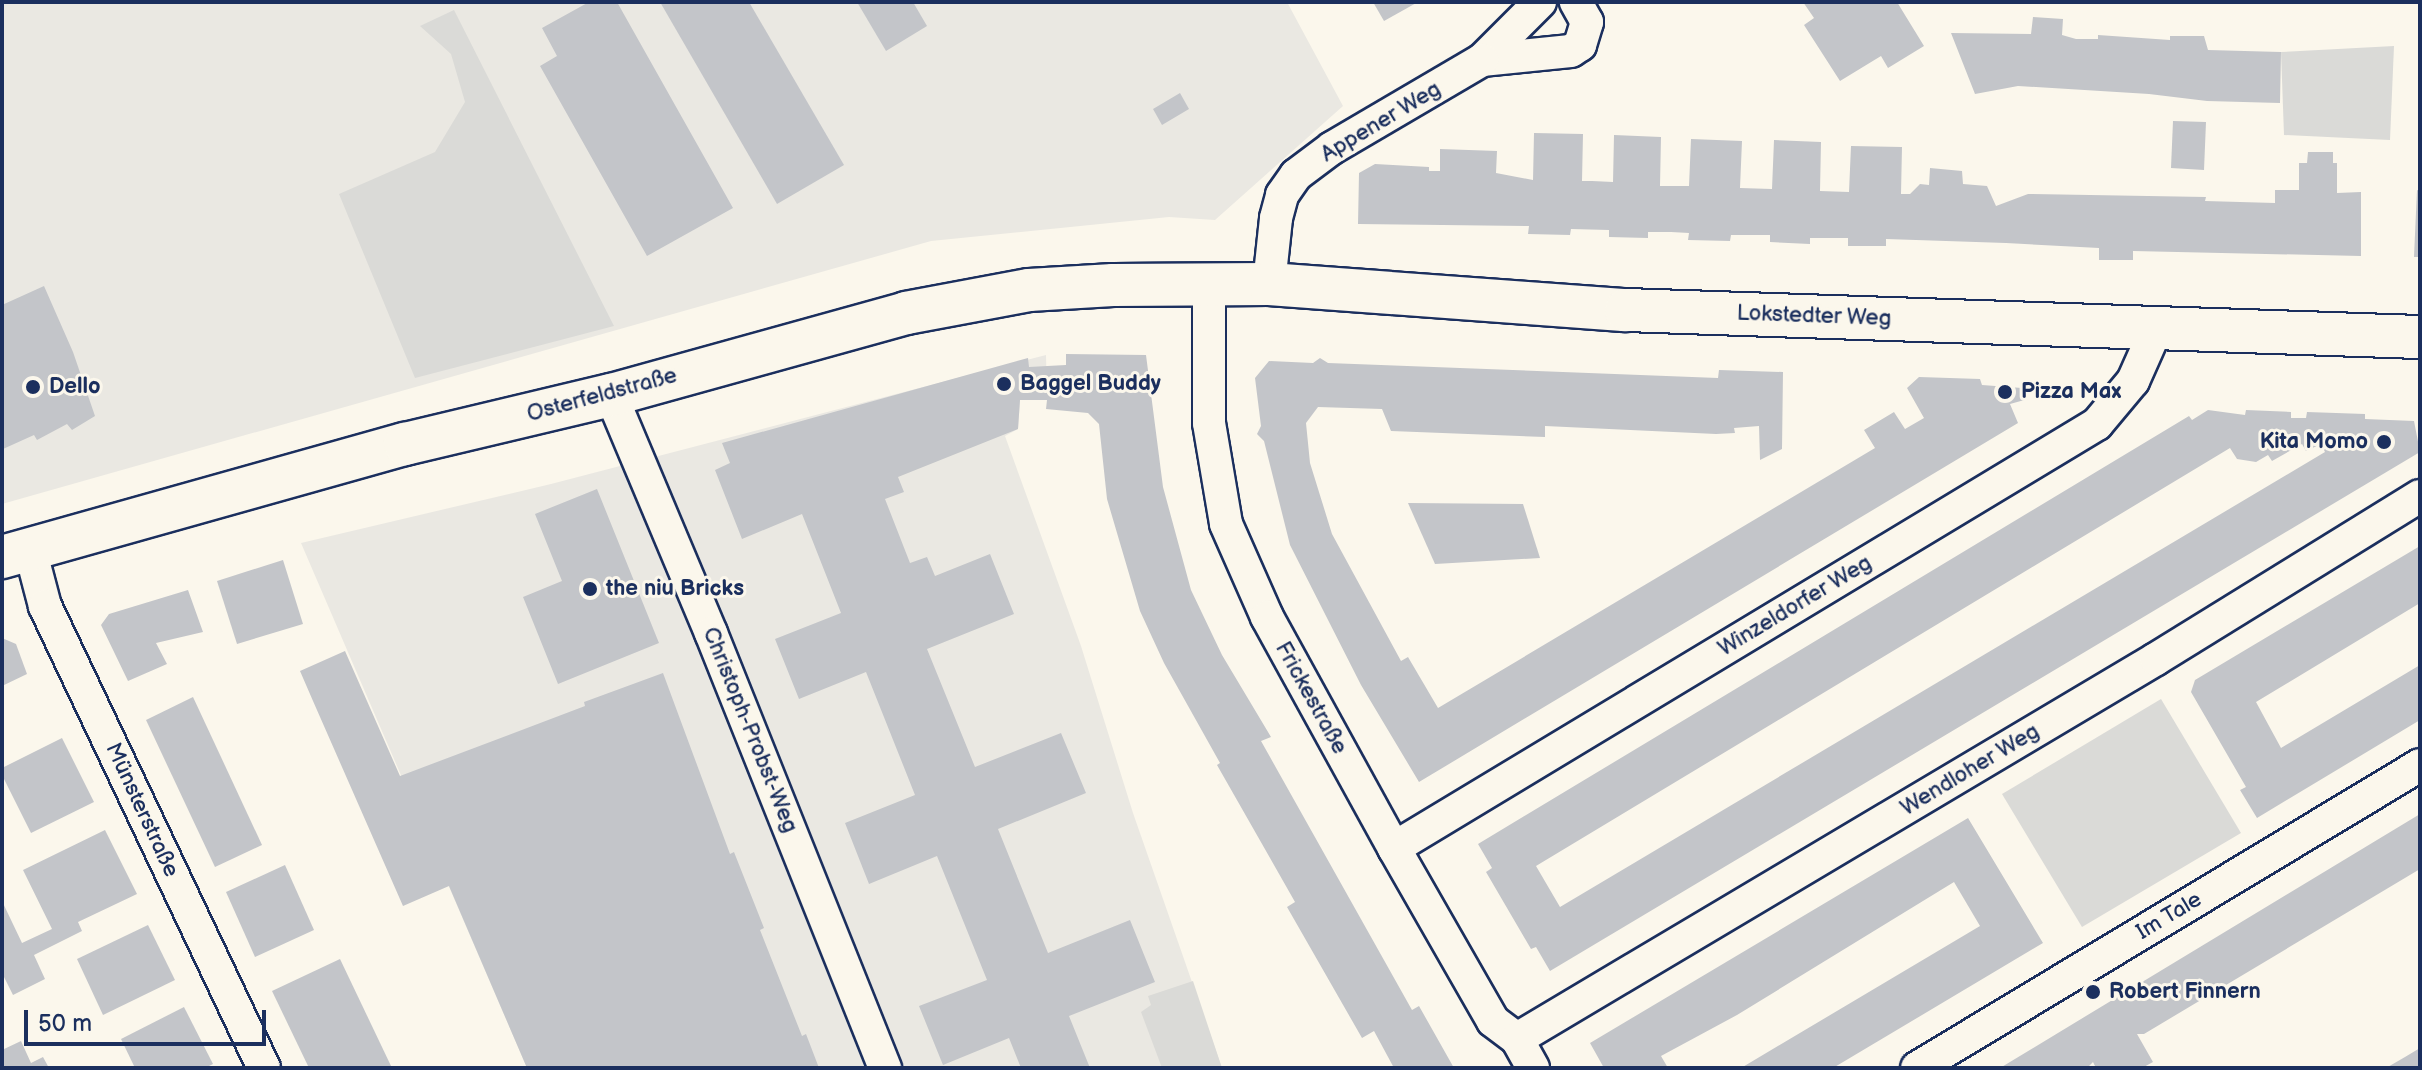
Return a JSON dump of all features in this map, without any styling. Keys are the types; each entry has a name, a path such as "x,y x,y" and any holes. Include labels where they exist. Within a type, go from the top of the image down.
{"main road":[{"name":"Lokstedter Weg","path":"1209,287 1269,284 1626,310 2420,337"},
{"name":"Osterfeldstraße","path":"16,553 405,444 611,395 906,313 987,295 1113,285 1209,287"}],"street":[{"name":"Appener Weg","path":"1269,284 1276,218 1282,195 1296,175 1332,148 1482,60 1540,2"},
{"name":"Appener Weg","path":"1482,60 1571,51 1580,45 1587,22 1576,2"},
{"name":"Frickestraße","path":"1209,287 1209,423 1226,524 1267,617 1394,848 1493,1021 1517,1039 1533,1068"},
{"name":"Winzeldorfer Weg","path":"1394,848 2097,424 2133,381 2157,327"},
{"name":"Christoph-Probst-Weg","path":"611,395 711,633 885,1068"},
{"name":"Wendloher Weg","path":"1517,1039 2117,682 2420,496"},
{"name":"Münsterstraße","path":"16,553 45,606 264,1068"},
{"name":"Im Tale","path":"1917,1068 2420,765"}],"shaded area":[{"path":"2,2 1287,2 1343,106 1215,220 1169,217 931,241 2,504"},
{"path":"454,10 614,326 415,378 339,194 435,152 465,102 451,54 420,26"},
{"path":"2394,46 2390,140 2284,135 2281,52"},
{"path":"1046,355 1047,400 1020,400 1018,429 1005,436 1081,646 1133,813 1222,1068 527,1068 301,543 551,484"},
{"path":"2161,699 2241,833 2082,927 2002,794"},
{"path":"1193,981 1222,1068 1162,1068 1141,1012 1151,1005 1148,996"}],"building":[{"path":"589,2 617,2 733,208 647,256 540,66 557,56 542,28"},
{"path":"660,2 749,2 844,165 777,204"},
{"path":"857,2 913,2 927,26 886,51"},
{"path":"1373,2 1418,2 1384,21"},
{"path":"1803,2 1897,2 1924,46 1888,68 1881,56 1840,81 1804,25 1814,18"},
{"path":"2033,17 2063,19 2062,35 2076,39 2098,39 2098,35 2170,40 2170,36 2204,36 2208,50 2281,52 2280,103 2207,101 2018,86 1975,94 1951,33 2031,34"},
{"path":"1180,93 1189,109 1162,125 1153,109"},
{"path":"2173,121 2206,122 2204,170 2171,168"},
{"path":"1534,133 1583,134 1582,181 1613,182 1614,135 1661,137 1660,186 1689,186 1691,139 1742,141 1740,188 1772,189 1774,140 1821,142 1820,191 1849,192 1851,146 1902,147 1901,194 1910,194 1920,184 1929,185 1930,168 1962,171 1963,184 1987,186 1996,206 2028,194 2206,197 2205,201 2275,203 2275,190 2299,190 2299,163 2307,163 2308,152 2333,152 2333,163 2337,163 2337,193 2361,192 2361,256 2133,251 2133,260 2099,260 2099,248 2006,243 1886,239 1886,246 1848,246 1848,238 1810,238 1810,244 1770,242 1770,235 1731,235 1730,241 1688,240 1689,233 1671,232 1648,232 1648,238 1609,237 1609,230 1571,229 1570,235 1528,234 1529,226 1358,224 1359,173 1375,164 1429,167 1429,171 1440,171 1440,149 1497,151 1496,173 1533,180"},
{"path":"2417,190 2420,191 2420,257 2414,257"},
{"path":"44,286 73,352 95,416 72,430 67,424 37,440 34,435 3,449 2,305"},
{"path":"1066,354 1146,355 1163,487 1191,590 1222,655 1271,737 1261,741 1412,1010 1419,1006 1454,1068 1394,1068 1374,1031 1362,1038 1287,907 1295,902 1217,765 1220,763 1164,663 1140,611 1107,499 1099,424 1088,413 1046,409 1047,400 1020,400 1018,429 898,477 904,492 885,499 910,563 927,557 935,576 990,554 1014,614 927,649 975,767 1061,733 1086,793 998,829 1048,953 1130,920 1155,982 1069,1016 1090,1068 1021,1068 1009,1038 943,1065 919,1006 987,980 937,856 869,884 845,823 915,795 866,672 799,699 775,639 841,613 802,514 742,539 715,470 730,463 722,443 1028,358 1029,367 1066,365"},
{"path":"1320,358 1328,363 1718,378 1719,370 1783,372 1782,449 1760,460 1759,426 1734,428 1735,433 1716,434 1545,426 1545,437 1391,431 1382,409 1318,407 1306,423 1310,463 1332,534 1401,661 1408,657 1438,708 1875,448 1864,430 1894,412 1905,429 1924,418 1907,388 1919,377 1980,379 1982,385 2022,388 2028,399 2010,404 2018,423 1419,782 1361,685 1290,545 1264,441 1257,434 1261,426 1255,378 1269,361 1313,363"},
{"path":"2208,410 2245,415 2246,410 2291,412 2291,418 2306,418 2307,412 2365,414 2365,419 2414,421 2420,452 1550,971 1536,947 1531,949 1486,872 1492,868 1478,844 2189,416 2192,420","holes":["2302,444 2306,451 2321,444 2325,452 1560,907 1536,866 2230,448 2237,459 2256,462 2268,455 2272,461"]},
{"name":"the niu Bricks","path":"597,489 659,643 558,684 523,597 562,581 535,514"},
{"path":"1408,503 1523,504 1540,558 1435,564"},
{"path":"2420,546 2420,603 2256,702 2281,748 2420,665 2420,720 2257,818 2240,790 2246,787 2191,692 2195,680"},
{"path":"283,560 303,624 237,644 217,581"},
{"path":"188,590 203,632 156,643 167,664 128,681 101,625 109,614"},
{"path":"2,638 16,644 27,674 2,686"},
{"path":"345,651 400,776 663,673 730,854 734,852 764,928 760,930 802,1036 806,1034 819,1068 527,1068 449,886 403,906 313,701 300,671"},
{"path":"193,697 262,845 215,867 146,720"},
{"path":"62,738 94,802 31,833 2,775 2,768"},
{"path":"2420,814 2420,869 2144,1034 2137,1034 2153,1062 2142,1068 2096,1068 2093,1062 2087,1068 2000,1068"},
{"path":"1968,818 2043,943 1833,1068 1741,1068 1980,926 1954,882 1737,1015 1661,1056 1668,1068 1604,1068 1590,1043"},
{"path":"105,830 137,894 78,922 82,931 34,955 45,979 13,995 2,973 2,901 22,943 52,929 23,870"},
{"path":"285,865 314,930 255,957 226,892"},
{"path":"148,925 175,980 103,1015 77,959"},
{"path":"340,959 392,1068 309,1068 272,991"},
{"path":"184,1007 213,1064 205,1068 135,1068 121,1039"},
{"path":"21,1041 31,1063 43,1057 49,1068 2,1068 2,1050"},
{"path":"2420,1048 2420,1068 2386,1068 2405,1057"}],"place":[{"name":"Baggel Buddy","path":"1004,384"},
{"name":"Dello","path":"33,387"},
{"name":"Pizza Max","path":"2005,392"},
{"name":"Kita Momo","path":"2384,442"},
{"name":"the niu Bricks","path":"590,589"},
{"name":"Robert Finnern","path":"2093,992"}]}
